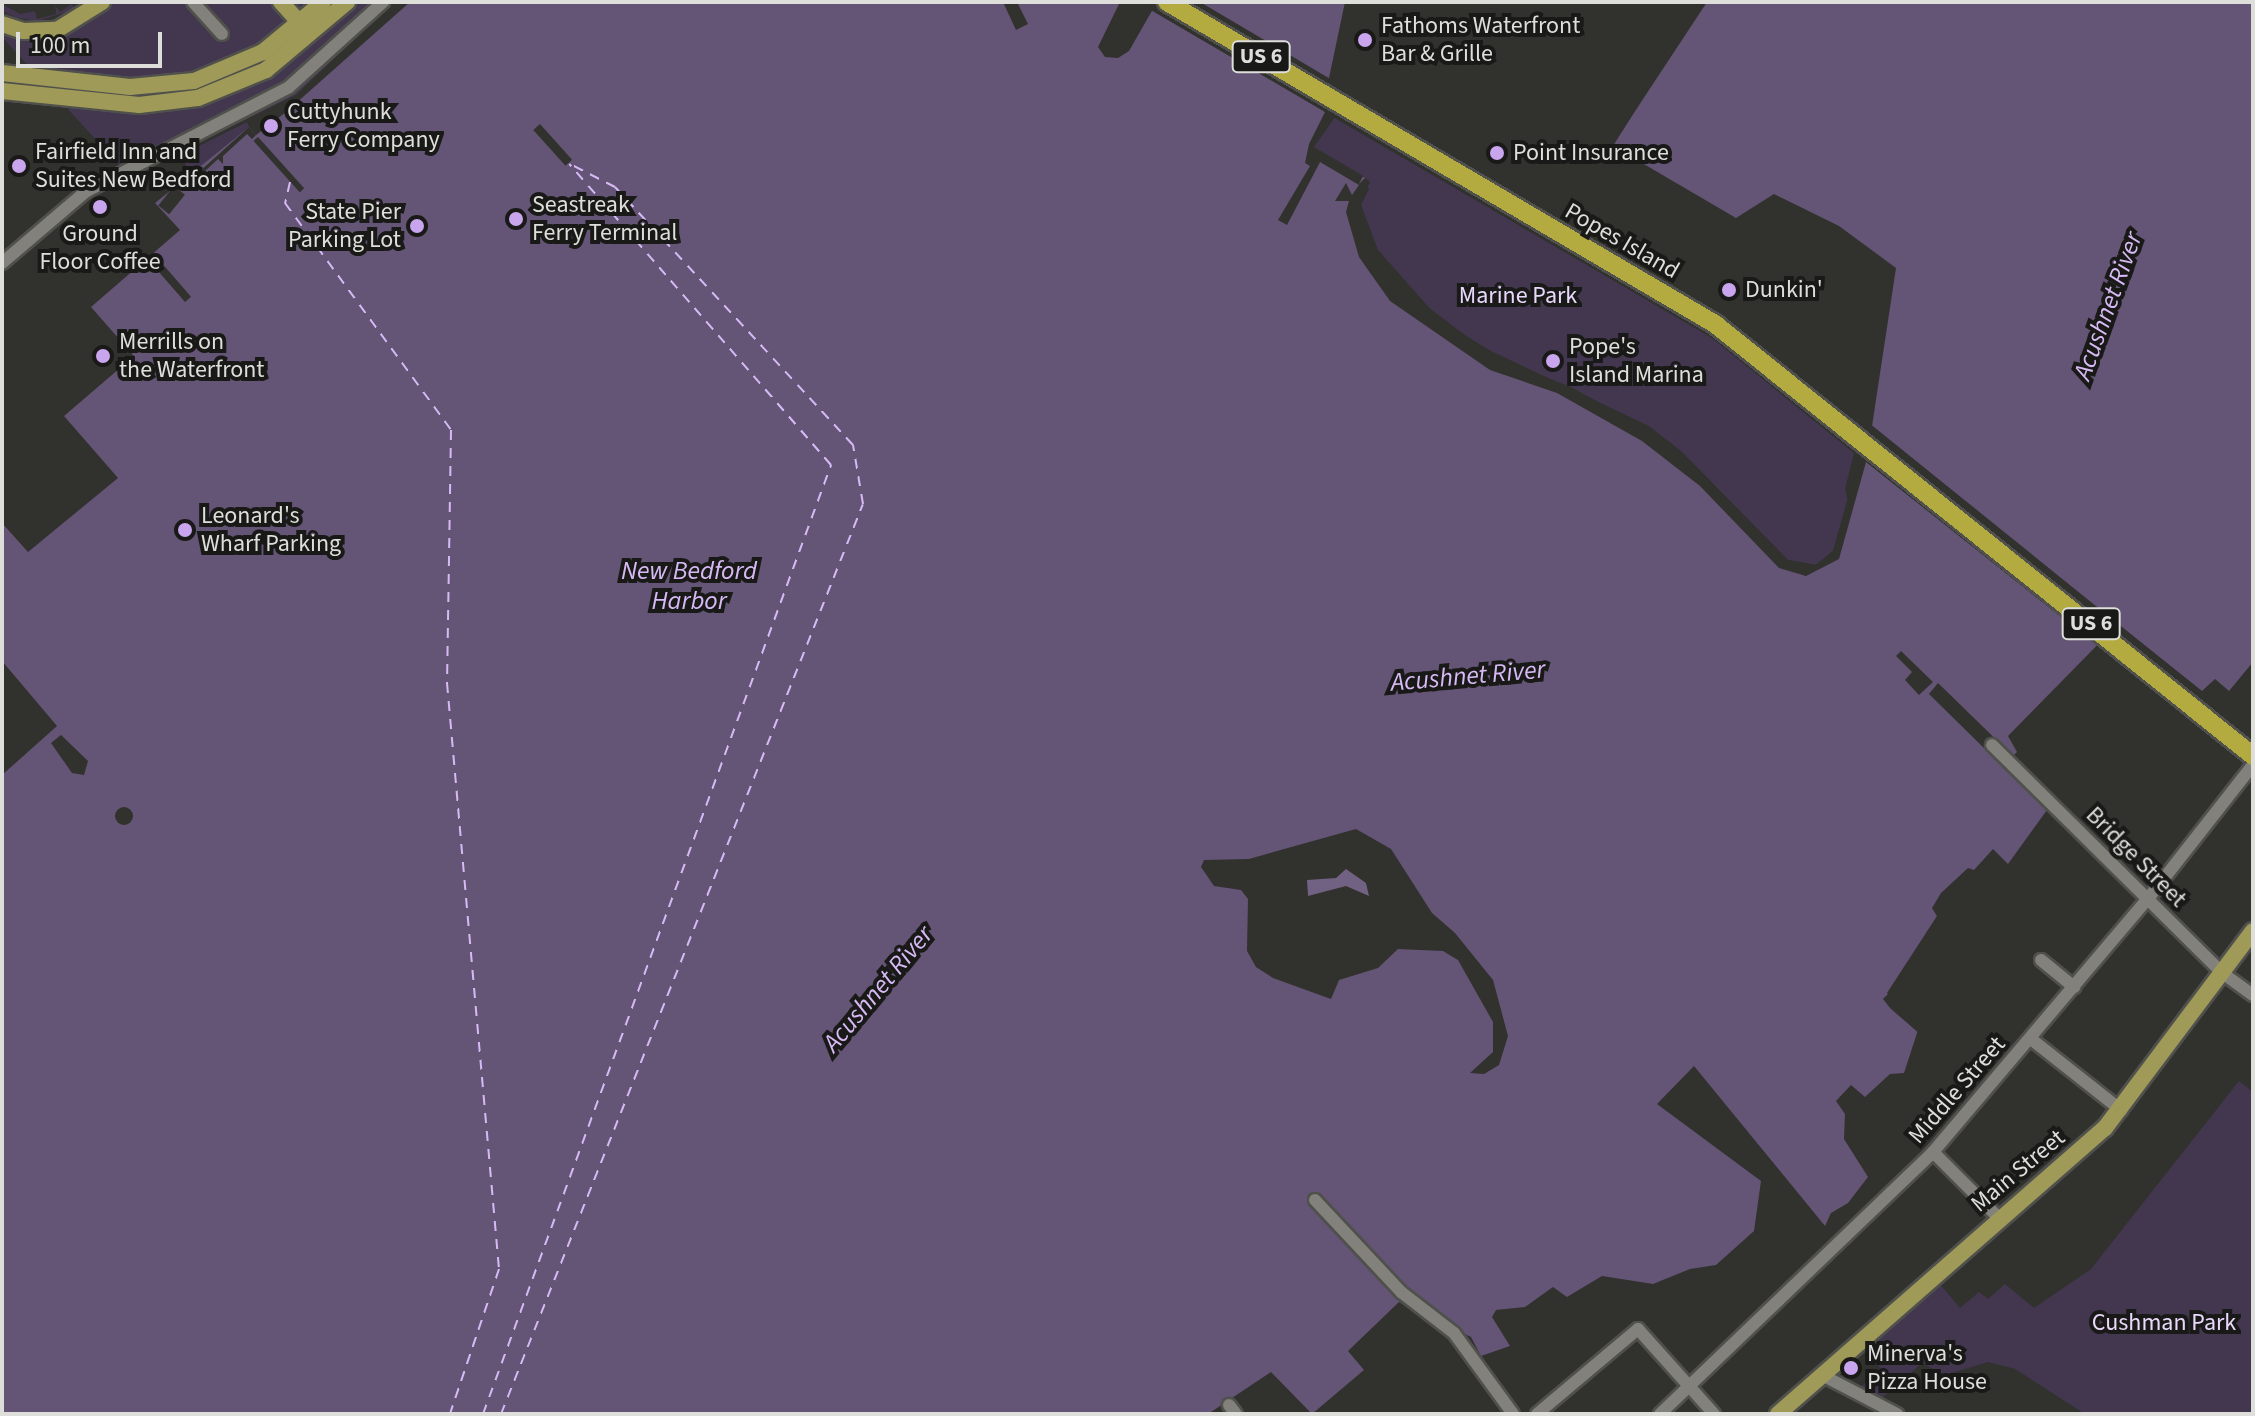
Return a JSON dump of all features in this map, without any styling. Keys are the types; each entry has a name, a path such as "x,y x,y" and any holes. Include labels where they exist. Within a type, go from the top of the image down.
{"highway":[{"name":"Popes Island","path":"1167,2 1715,324 1851,430 2253,756"}],"main road":[{"path":"2,24 23,31 57,30 102,2"},
{"path":"281,2 305,29"},
{"path":"2,91 124,104 184,102 254,77 305,29 323,2"},
{"path":"2,73 130,87 180,84 252,58 347,2"},
{"name":"Main Street","path":"1778,1414 2121,1110 2253,931"}],"street":[{"path":"193,2 222,34"},
{"path":"2,263 85,192 275,96 322,61 383,2"},
{"name":"Bridge Street","path":"1992,745 2221,972 2253,995"},
{"name":"Middle Street","path":"1660,1414 1933,1152 2147,900 2253,765"},
{"path":"2041,960 2074,987"},
{"path":"2031,1039 2121,1110"},
{"path":"1933,1152 2000,1219"},
{"path":"1315,1200 1401,1292 1454,1333 1513,1414"},
{"path":"1537,1414 1638,1329 1714,1414"},
{"path":"1822,1375 1897,1414"}],"green space":[{"path":"110,2 393,2 296,95 129,176 2,37 2,26 26,38 70,32"},
{"path":"2,4 20,14 35,11 37,19 56,14 55,5 60,12 71,4 76,9 38,21 17,18 2,11"},
{"name":"Marine Park","path":"1331,116 1712,338 1854,453 1845,489 1848,501 1833,551 1816,565 1788,560 1682,452 1649,426 1489,350 1440,320 1378,250 1361,205 1369,189 1363,176 1314,147"},
{"path":"247,122 249,127 199,172 192,172 182,160 183,154"},
{"name":"Cushman Park","path":"2239,1081 2253,1092 2253,1414 2085,1414 2015,1369 1988,1362 1945,1375 1922,1363 1883,1397 1862,1386 1881,1369 1865,1350 1939,1283 1960,1308 1979,1292 1988,1299 2005,1284 2034,1308 2091,1269"}],"shaded area":[{"path":"1346,869 1366,883 1369,896 1346,886 1308,896 1307,880 1336,878"}],"water":[{"name":"New Bedford Harbor","path":"410,2 1120,2 1098,47 1105,57 1118,58 1129,51 1157,2 1345,2 1329,78 1313,103 1331,116 1314,147 1365,178 1358,202 1361,239 1413,306 1504,366 1678,452 1788,565 1810,569 1833,557 1872,426 1896,268 1839,226 1774,194 1736,218 1613,146 1703,2 2253,2 2253,662 2229,691 2215,679 2202,691 2118,624 2008,736 2017,752 2013,756 1938,683 1929,694 2047,810 2008,864 1993,849 1974,870 1967,871 1935,912 1937,916 1887,993 1918,1030 1904,1073 1890,1074 1865,1097 1851,1085 1836,1101 1845,1114 1844,1139 1868,1177 1848,1203 1831,1213 1825,1226 1694,1066 1657,1104 1761,1181 1754,1231 1716,1265 1690,1269 1653,1284 1602,1276 1567,1297 1553,1287 1525,1307 1496,1310 1492,1317 1510,1346 1481,1356 1471,1337 1399,1302 1348,1351 1364,1370 1312,1414 1271,1372 1208,1414 2,1414 2,775 57,726 2,661 2,523 28,552 118,478 64,416 134,356 91,307 180,230 155,203 249,127 256,135","holes":["1356,829 1391,849 1432,913 1455,933 1493,980 1508,1036 1499,1065 1484,1074 1470,1073 1493,1052 1493,1022 1458,960 1443,951 1398,949 1378,968 1339,980 1331,999 1273,978 1256,967 1247,951 1248,899 1241,890 1214,886 1201,867 1204,860 1249,859"]}],"pier":[{"path":"1003,2 1017,2 1028,24 1016,30"},
{"path":"1153,2 1200,2 1332,80 1318,103 1335,117 1314,147 1363,176 1359,184 1365,178 1370,182 1361,203 1362,228 1394,281 1491,355 1573,388 1671,443 1788,560 1816,565 1833,551 1869,423 2205,694 2119,629 2100,648 1866,462 1839,559 1806,576 1779,568 1700,486 1642,441 1557,393 1490,370 1390,301 1359,257 1346,212 1349,201 1335,201 1346,183 1352,195 1359,185 1320,162 1287,225 1278,220 1310,166 1305,163 1309,144 1325,112 1149,9"},
{"path":"1700,2 1707,2 1618,137 1668,46"},
{"path":"540,124 572,160 565,166 533,130"},
{"path":"249,127 256,135 252,139 247,134 223,156 223,164 218,159 205,171 206,179 199,172"},
{"path":"258,137 304,188 300,192 254,141"},
{"path":"174,186 185,195 169,214 158,205"},
{"path":"153,253 191,297 185,302 147,258"},
{"path":"1901,651 1933,682 1919,695 1905,680 1912,672 1896,656"},
{"path":"61,735 88,761 84,775 72,773 51,743"},
{"path":"120,807 128,807 133,816 131,823 120,825 115,820 115,812"},
{"path":"1968,868 1974,870 1937,916 1932,908 1941,893"},
{"path":"1888,994 1921,1028 1921,1035 1890,1008 1883,999"}],"ferry route":[{"path":"501,1414 863,504 853,445 615,187 568,163"},
{"path":"483,1414 831,465 569,164"},
{"path":"290,182 285,203 451,430 447,683 499,1269 450,1414"}],"place":[{"name":"Fathoms Waterfront Bar & Grille","path":"1365,40"},
{"name":"Cuttyhunk Ferry Company","path":"271,126"},
{"name":"Point Insurance","path":"1497,153"},
{"name":"Fairfield Inn and Suites New Bedford","path":"19,166"},
{"name":"Ground Floor Coffee","path":"100,207"},
{"name":"Seastreak Ferry Terminal","path":"516,219"},
{"name":"State Pier Parking Lot","path":"417,226"},
{"name":"Dunkin'","path":"1729,290"},
{"name":"Merrills on the Waterfront","path":"103,356"},
{"name":"Pope's Island Marina","path":"1553,361"},
{"name":"Leonard's Wharf Parking","path":"185,530"},
{"name":"Minerva's Pizza House","path":"1851,1368"}],"water label":[{"name":"Acushnet River","path":"2108,306"},
{"name":"Acushnet River","path":"1468,676"},
{"name":"Acushnet River","path":"878,989"}]}
